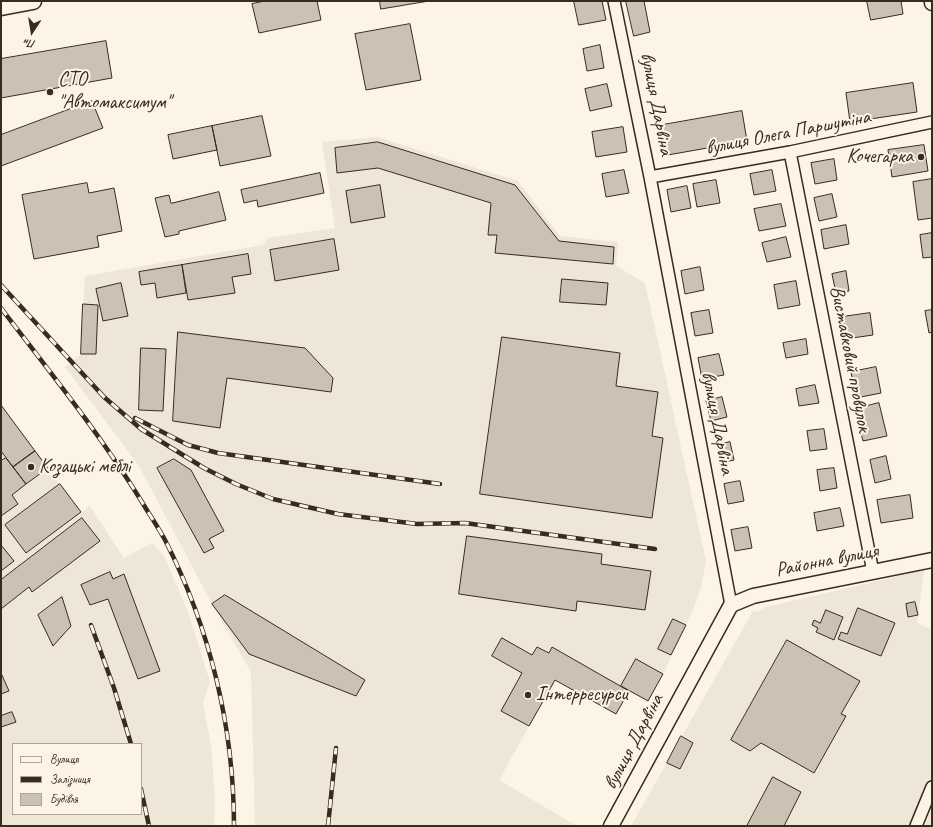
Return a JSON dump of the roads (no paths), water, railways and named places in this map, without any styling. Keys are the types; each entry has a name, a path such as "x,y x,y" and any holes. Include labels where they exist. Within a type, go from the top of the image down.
{"main road":[{"path":"1,7 34,1"}],"street":[{"name":"вулиця Дарвіна","path":"611,826 730,605 650,177 614,1"},
{"name":"вулиця Олега Паршутіна","path":"650,177 790,152 932,122"},
{"name":"Виставковий провулок","path":"790,152 873,572"},
{"name":"Районна вулиця","path":"730,605 753,596 932,560"},
{"path":"916,826 932,787"}],"railway":[{"path":"1,285 104,397 141,429 204,468 236,484 273,499 338,514 417,524 465,523 655,549"},
{"path":"1,308 74,404 126,477 165,540 181,574 207,643 224,716 230,752 234,826"},
{"path":"135,418 188,445 218,453 440,484"},
{"path":"91,625 114,688 131,743"},
{"path":"328,826 336,748"},
{"path":"142,794 149,826"}],"place":[{"name":"СТО \"Автомаксимум\"","path":"50,92"},
{"name":"Кочегарка","path":"921,157"},
{"name":"Козацькі меблі","path":"31,467"},
{"name":"Інтерресурси","path":"528,695"}]}
